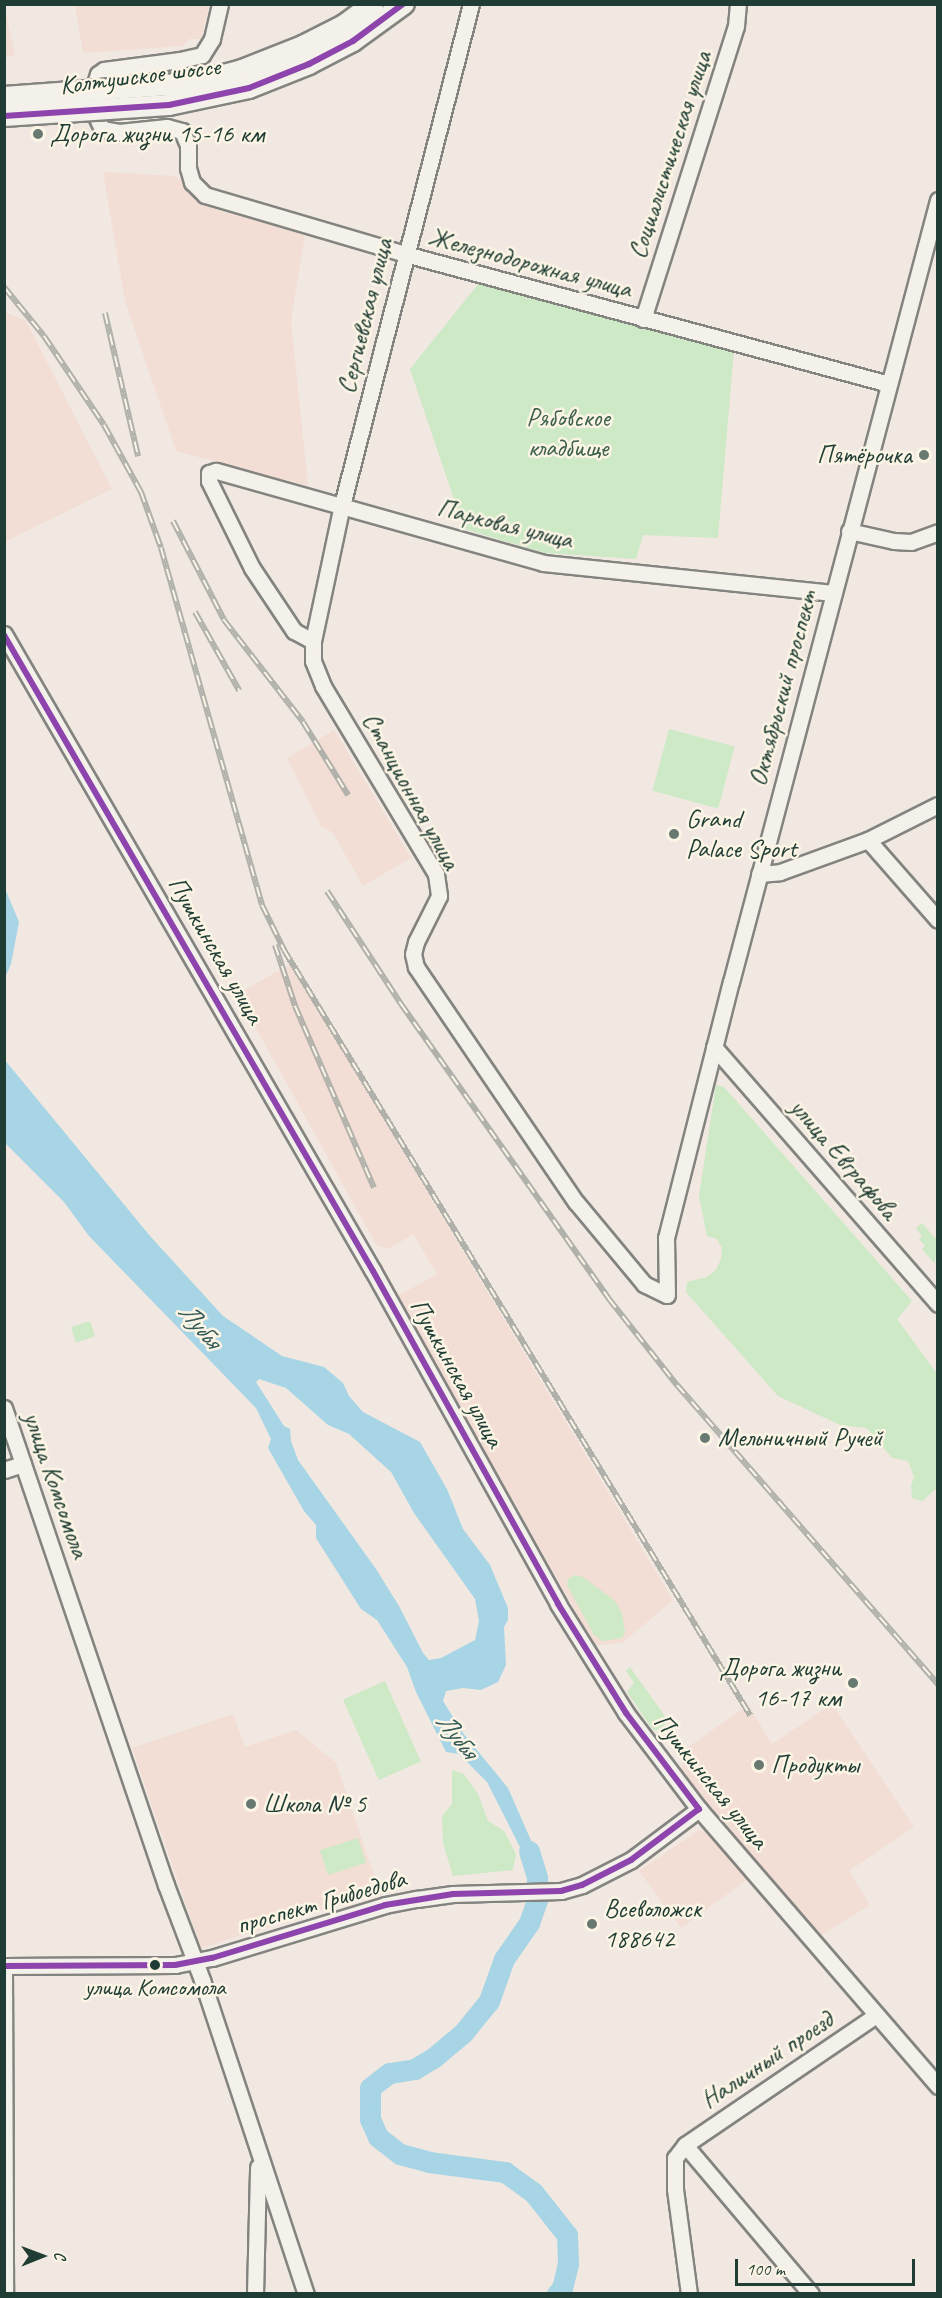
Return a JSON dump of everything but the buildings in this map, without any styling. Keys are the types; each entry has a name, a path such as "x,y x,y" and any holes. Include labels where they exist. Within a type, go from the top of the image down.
{"main road":[{"name":"Колтушское шоссе","path":"4,97 168,85 209,79 242,70 303,46 344,25 373,4"},
{"name":"Колтушское шоссе","path":"4,116 169,105 249,88 309,64 353,41 404,4"}],"street":[{"name":"Железнодорожная улица","path":"220,4 208,49 195,57 104,70 94,80 95,114 102,129 119,132 175,127 186,137 188,168 192,182 205,195 405,254 889,384"},
{"name":"Сергиевская улица","path":"314,641 342,505 471,4"},
{"name":"Социалистическая улица","path":"643,319 736,26 738,4"},
{"name":"Октябрьский проспект","path":"667,1295 666,1238 759,874 938,200"},
{"name":"Парковая улица","path":"314,641 294,631 252,568 209,481 209,473 216,471 544,563 833,593"},
{"path":"849,531 894,541 911,542 934,539"},
{"name":"Пушкинская улица","path":"4,634 373,1271 558,1604 626,1713 699,1809 938,2086"},
{"name":"Станционная улица","path":"314,641 314,661 323,686 436,874 440,885 439,896 416,942 413,954 416,967 576,1202 644,1284 667,1295"},
{"path":"759,874 780,872 868,840 938,805"},
{"path":"868,840 938,920"},
{"name":"улица Евграфова","path":"714,1047 938,1304"},
{"name":"улица Комсомола","path":"4,1408 306,2294"},
{"path":"4,1470 23,1464"},
{"name":"проспект Грибоедова","path":"4,1967 175,1965 194,1962 385,1905 453,1894 550,1892 582,1885 631,1860 699,1809"},
{"path":"4,1967 5,2294"},
{"name":"Наличный проезд","path":"685,2145 876,2015"},
{"path":"689,2294 675,2189 675,2158 685,2145 811,2294"},
{"path":"255,2294 258,2155"}],"shaded area":[{"path":"75,4 209,5 201,39 189,39 182,46 83,53"},
{"path":"4,5 15,55 5,58 4,57"},
{"path":"103,172 175,176 184,182 198,202 220,211 305,234 291,320 308,486 176,451 125,301"},
{"path":"5,312 26,321 112,489 5,542"},
{"path":"334,730 411,858 363,886 333,833 321,826 287,758"},
{"path":"290,964 673,1600 624,1642 595,1646 398,1296 437,1274 413,1234 389,1249 377,1246 237,994"},
{"path":"832,1704 914,1827 849,1871 870,1905 820,1936 681,1771 683,1751 748,1705 772,1744"},
{"name":"Школа № 5","path":"233,1714 245,1747 296,1730 336,1763 380,1892 201,1948 132,1748"},
{"path":"699,1830 708,1832 748,1879 681,1928 639,1871"}],"green space":[{"name":"Рябовское кладбище","path":"479,283 734,350 718,538 643,535 636,559 545,553 464,529 410,369"},
{"path":"669,729 735,747 718,808 652,791"},
{"path":"716,1085 724,1087 912,1301 897,1319 938,1375 937,1488 922,1501 912,1498 911,1486 914,1477 908,1461 892,1458 867,1428 840,1425 778,1396 686,1292 687,1282 707,1277 716,1270 721,1259 722,1248 717,1239 707,1236 699,1196"},
{"path":"922,1223 935,1238 937,1236 935,1264 922,1249 925,1246 919,1239 922,1236 916,1228"},
{"path":"90,1321 95,1336 76,1342 71,1327"},
{"path":"575,1575 583,1577 615,1601 622,1613 625,1632 622,1638 603,1641 594,1635 567,1585 568,1579"},
{"path":"630,1667 667,1719 666,1724 657,1730 653,1730 627,1692 634,1683 626,1671"},
{"path":"385,1681 421,1761 379,1780 343,1700"},
{"path":"452,1770 464,1774 478,1794 488,1821 504,1831 516,1854 513,1870 453,1876 443,1843 442,1816 452,1804"},
{"path":"358,1838 366,1863 328,1875 320,1850"}],"water":[{"path":"4,886 19,922 11,964 5,978"},
{"path":"4,1059 150,1236 223,1316 282,1356 324,1367 343,1383 349,1396 363,1412 420,1442 447,1489 463,1529 490,1565 508,1608 508,1620 504,1627 506,1665 498,1682 481,1690 463,1688 446,1691 443,1701 463,1733 508,1788 547,1877 527,1878 523,1853 487,1782 459,1754 446,1752 416,1692 407,1667 377,1620 361,1609 316,1538 316,1525 304,1511 268,1448 271,1439 256,1408 89,1236 64,1202 5,1143","holes":["259,1379 286,1388 328,1425 349,1434 391,1472 414,1513 475,1599 479,1621 475,1640 441,1658 429,1660 423,1653 399,1606 376,1569 298,1460 291,1441 290,1429 284,1426 256,1382"]}],"waterway":[{"name":"Лубья","path":"529,1851 537,1878 537,1900 529,1923 504,1959 489,2001 463,2033 433,2058 415,2069 389,2073 370,2088 370,2119 378,2137 400,2154 429,2162 505,2172 533,2192 567,2235 568,2264 562,2288 557,2294"}],"railway":[{"path":"4,287 44,336 104,425 141,492 161,548 262,905 284,950 750,1715"},
{"path":"105,313 138,456"},
{"path":"173,521 224,620 303,722 348,795"},
{"path":"195,612 239,690"},
{"path":"327,891 401,1004 609,1299 677,1385 938,1684"},
{"path":"275,945 295,1006 374,1188"}],"transit line":[{"path":"4,116 169,105 249,88 309,64 353,41 403,4"},
{"path":"4,635 373,1271 558,1604 626,1713 699,1809"},
{"path":"4,1966 175,1965 212,1958 385,1905 453,1894 561,1891 582,1885 631,1860 699,1809"}],"place":[{"name":"Дорога жизни 15-16 км","path":"38,134"},
{"name":"Пятёрочка","path":"924,455"},
{"name":"Grand Palace Sport","path":"674,834"},
{"name":"Мельничный Ручей","path":"705,1438"},
{"name":"Дорога жизни 16-17 км","path":"853,1683"},
{"name":"Продукты","path":"759,1765"},
{"name":"Школа № 5","path":"251,1804"},
{"name":"Всеволожск 188642","path":"592,1924"},
{"name":"улица Комсомола","path":"155,1965"}]}
